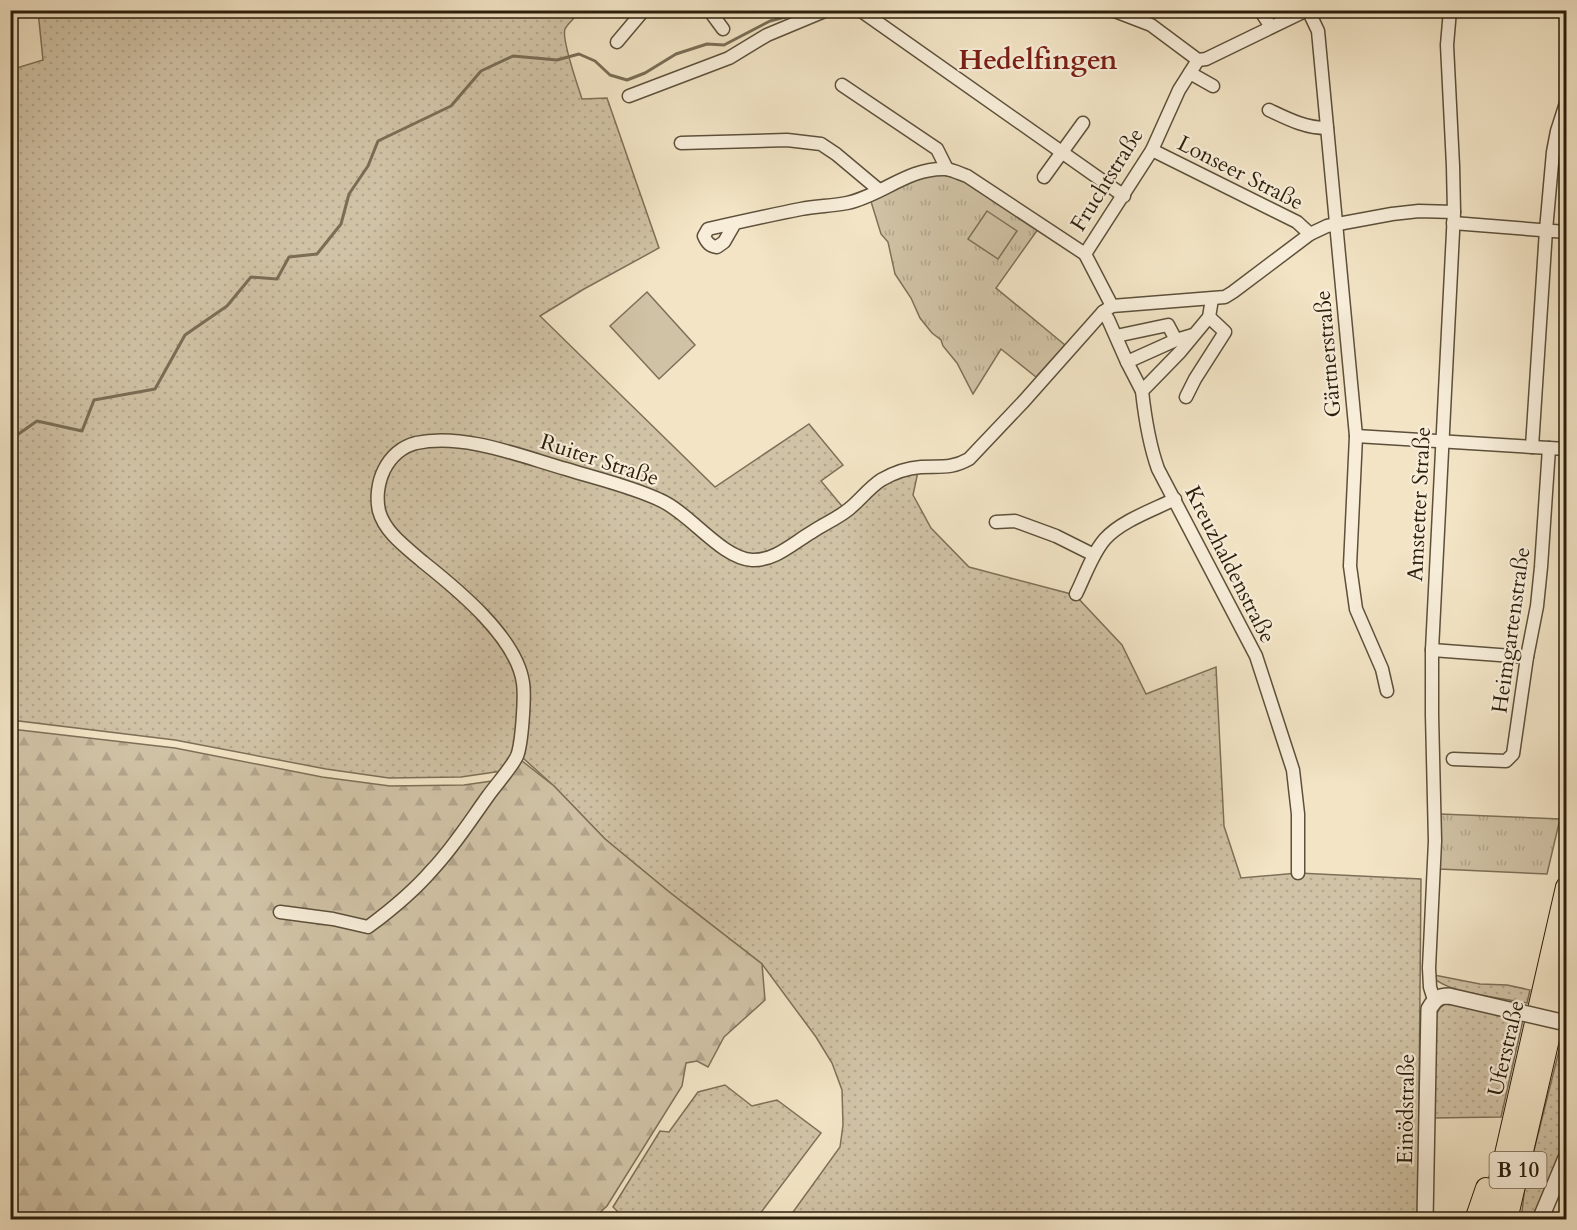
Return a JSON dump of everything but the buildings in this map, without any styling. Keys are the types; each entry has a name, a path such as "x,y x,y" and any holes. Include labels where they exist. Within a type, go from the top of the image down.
{"highway":[{"name":"Uferstraße","path":"1490,1220 1566,887"},
{"name":"Uferstraße","path":"1507,1220 1566,966"},
{"path":"1518,1220 1521,1196 1533,1146 1530,1121"},
{"path":"1475,1220 1493,1165 1507,1146"}],"street":[{"path":"617,42 644,10"},
{"path":"710,10 723,29"},
{"path":"629,96 729,58 767,35 827,10"},
{"path":"860,10 1124,196"},
{"path":"1112,10 1147,23 1198,60 1206,59 1307,10"},
{"path":"1147,23 1151,10"},
{"path":"1260,10 1271,27"},
{"name":"Gärtnerstraße","path":"1307,10 1318,31 1356,436 1350,566 1356,609 1382,669 1387,691"},
{"name":"Amstetter Straße","path":"1434,1000 1429,975 1435,841 1432,650 1454,217 1448,45 1450,10"},
{"name":"Fruchtstraße","path":"1142,391 1108,318 1107,309 1084,254 1152,150 1179,90 1198,60"},
{"path":"1190,74 1213,87"},
{"path":"842,85 937,149 947,169"},
{"path":"1532,447 1553,152 1566,103"},
{"path":"1269,110 1301,125 1328,128"},
{"path":"1044,177 1083,123"},
{"path":"681,143 787,140 821,144 879,190"},
{"name":"Lonseer Straße","path":"1152,150 1297,222 1310,234"},
{"path":"735,223 806,208 848,203 917,173 947,169 967,176 1084,254"},
{"path":"1107,309 1122,304 1225,297 1310,234 1327,226 1392,214 1419,211 1566,232"},
{"path":"1142,391 1180,352 1209,317 1212,299"},
{"name":"Ruiter Straße","path":"280,912 333,919 368,927 390,912 434,869 517,757 524,689 519,665 487,620 458,590 396,539 380,513 377,494 381,476 390,459 402,448 416,443 444,441 488,446 621,485 663,501 726,550 742,558 753,560 767,558 783,551 846,512 879,481 897,472 919,467 947,467 958,465 969,459 1107,309"},
{"path":"1186,397 1225,332 1209,317"},
{"path":"1116,336 1168,325 1176,340"},
{"path":"1127,362 1176,340 1193,335"},
{"name":"Kreuzhaldenstraße","path":"1142,391 1151,449 1158,469 1256,656 1276,715 1293,770 1298,814 1298,873"},
{"path":"1356,436 1566,448"},
{"name":"Heimgartenstraße","path":"1453,759 1506,761 1513,754 1537,606 1549,448"},
{"path":"1076,594 1094,555 1104,540 1118,527 1175,499"},
{"path":"996,522 1015,521 1056,536 1094,555"},
{"path":"1432,650 1527,657"},
{"path":"1434,1000 1441,996 1449,996 1566,1023"},
{"name":"Einödstraße","path":"1425,1220 1429,1009 1434,1000"},
{"path":"1540,1220 1566,1158"}],"green space":[{"path":"38,11 580,11 566,27 564,34 582,99 607,98 659,248 540,316 715,487 809,424 843,465 821,481 846,511 879,481 919,467 913,495 931,528 969,567 1075,595 1122,645 1146,694 1216,667 1224,826 1241,878 1298,873 1421,879 1418,1219 788,1219 840,1147 843,1125 842,1090 832,1063 816,1037 762,964 605,839 554,786 514,750 502,771 461,777 389,778 326,769 175,740 11,720 10,70 43,60"},
{"path":"947,169 1041,225 996,288 1065,345 1036,377 1001,349 973,394 957,363 941,340 920,318 911,298 895,274 888,242 881,234 869,195"},
{"path":"987,211 1017,231 998,259 968,239"},
{"path":"647,292 695,345 659,379 610,326"},
{"path":"11,729 175,748 322,777 390,786 464,785 499,780 517,757 554,786 605,839 762,964 765,1000 724,1037 708,1067 697,1061 686,1063 682,1086 607,1206 593,1219 11,1220"},
{"path":"1440,814 1560,819 1547,874 1439,869"},
{"path":"1434,975 1530,990 1527,1003 1464,992 1442,983 1434,978"},
{"path":"1446,1003 1498,1011 1497,1015 1523,1020 1501,1117 1433,1118 1435,1017"},
{"path":"1564,1031 1566,1032 1566,1144 1534,1219 1521,1220 1525,1186"},
{"path":"725,1085 752,1106 777,1100 821,1133 756,1219 623,1219 613,1207 660,1131 669,1132 698,1092"}],"waterway":[{"path":"10,440 37,421 82,431 94,400 155,389 185,335 227,306 251,277 277,279 289,257 317,254 341,224 349,194 368,166 378,141 451,106 481,71 513,56 557,60 579,54 595,61 610,75 627,80 645,73 676,54 707,44 724,45 770,21 785,17 795,10"}],"district":[{"name":"Hedelfingen","path":"1038,59"}]}
